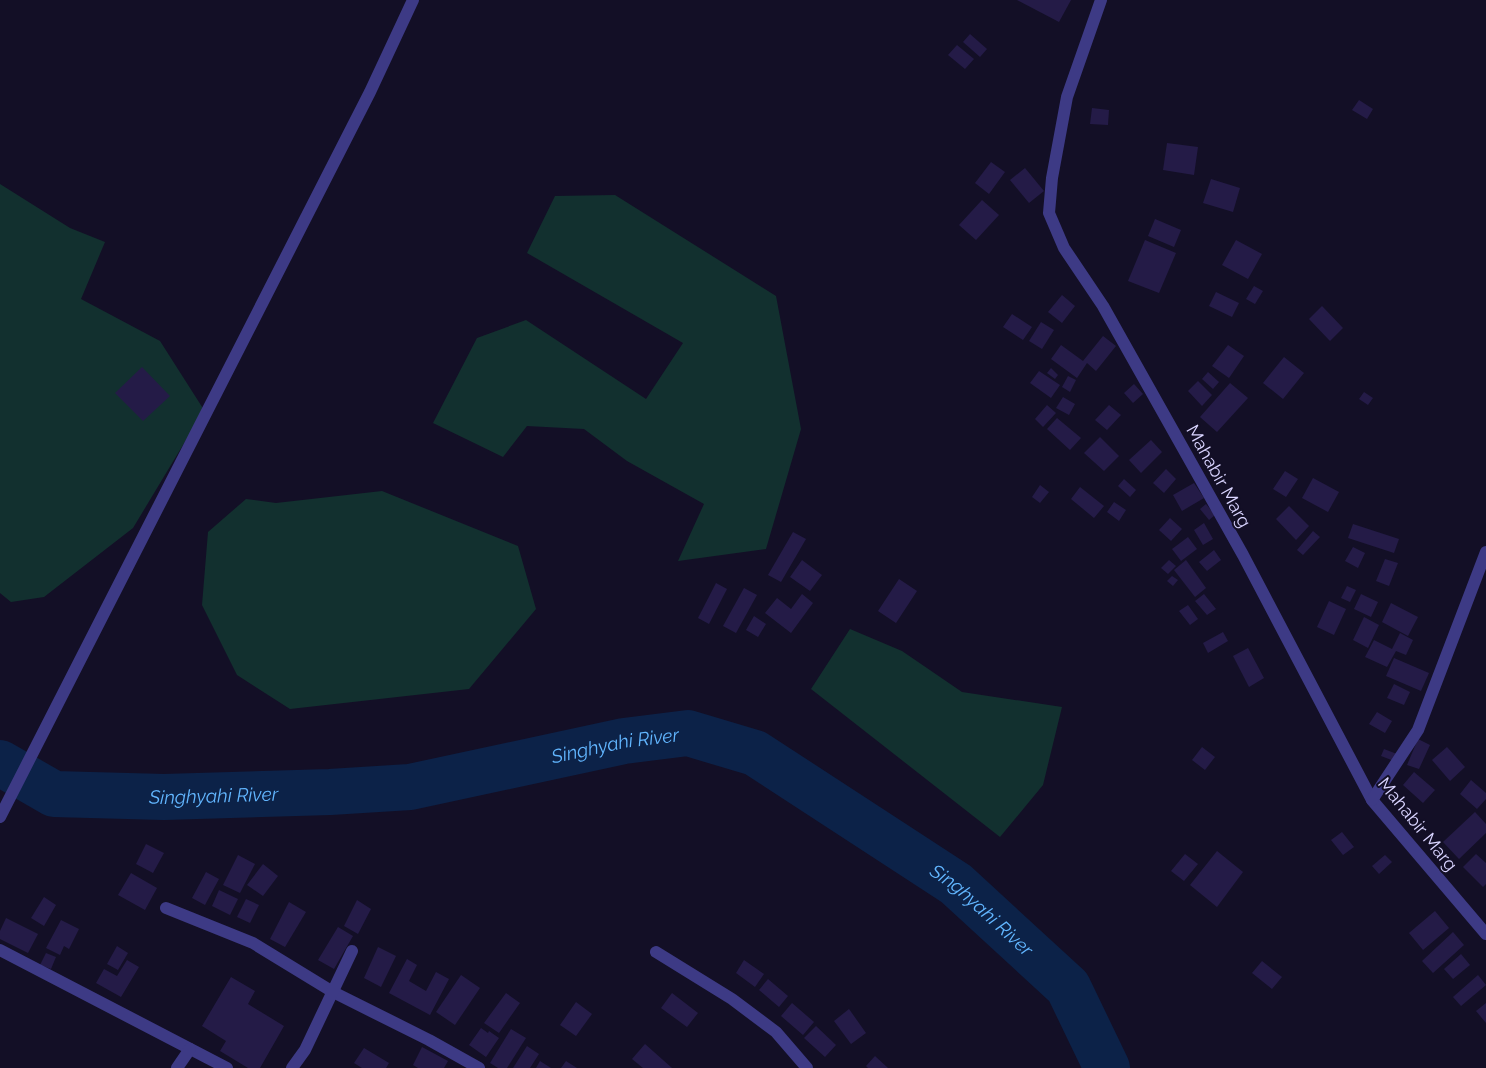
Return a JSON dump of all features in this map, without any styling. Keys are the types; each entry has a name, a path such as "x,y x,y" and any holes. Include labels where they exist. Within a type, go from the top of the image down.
{"street":[{"path":"0,817 370,92 413,0"},
{"name":"Mahabir Marg","path":"1101,0 1067,97 1052,178 1049,213 1064,248 1103,306 1238,546 1372,800 1486,934"},
{"path":"1372,800 1418,730 1486,552"},
{"path":"166,908 253,944 333,992 429,1040 479,1068"},
{"path":"0,950 227,1068"},
{"path":"292,1068 305,1050 352,951"},
{"path":"656,952 732,999 776,1032 808,1068"},
{"path":"177,1068 190,1049"}],"green space":[{"path":"0,184 70,228 105,242 81,299 160,341 204,410 133,528 44,597 11,602 0,593"},
{"path":"615,195 776,296 801,429 766,549 678,561 704,504 627,461 584,429 527,426 503,457 433,423 477,338 526,320 646,399 683,343 527,253 555,196"},
{"path":"382,491 518,546 536,609 469,689 290,709 237,675 202,605 208,532 246,499 276,503"},
{"path":"850,629 902,651 962,692 1062,707 1043,785 1000,837 811,689"}],"building":[{"path":"1017,0 1071,0 1059,22"},
{"path":"970,34 987,49 980,57 963,42"},
{"path":"957,45 974,59 965,69 948,55"},
{"path":"1359,100 1373,109 1367,119 1352,110"},
{"path":"1092,108 1109,110 1108,125 1090,124"},
{"path":"1167,143 1198,147 1194,175 1163,170"},
{"path":"991,162 1005,172 989,194 975,183"},
{"path":"1025,168 1044,191 1029,203 1010,180"},
{"path":"1211,179 1240,188 1233,212 1203,203"},
{"path":"982,200 999,215 976,240 959,225"},
{"path":"1155,219 1181,230 1174,247 1148,236"},
{"path":"1145,240 1176,253 1159,293 1128,281"},
{"path":"1236,240 1262,254 1248,279 1222,265"},
{"path":"1254,286 1263,291 1255,304 1246,299"},
{"path":"1216,292 1239,303 1232,317 1209,306"},
{"path":"1062,295 1075,306 1062,323 1048,312"},
{"path":"1322,306 1343,328 1330,341 1309,319"},
{"path":"1012,314 1032,327 1023,340 1003,327"},
{"path":"1041,322 1054,330 1042,349 1029,341"},
{"path":"1103,336 1116,346 1096,371 1087,363 1077,378 1051,359 1061,345 1083,361"},
{"path":"1228,345 1244,356 1229,378 1212,366"},
{"path":"1284,357 1304,373 1283,399 1263,383"},
{"path":"142,367 170,396 143,421 115,393"},
{"path":"1051,368 1058,375 1055,379 1047,373"},
{"path":"1039,371 1060,385 1051,398 1030,383"},
{"path":"1208,372 1219,382 1213,389 1202,379"},
{"path":"1068,376 1076,380 1070,392 1062,387"},
{"path":"1198,381 1212,395 1202,406 1188,391"},
{"path":"1230,383 1248,398 1217,432 1200,417"},
{"path":"1134,384 1143,394 1133,403 1124,393"},
{"path":"1364,392 1373,398 1368,405 1359,399"},
{"path":"1063,397 1075,404 1069,415 1056,408"},
{"path":"1047,405 1056,413 1043,427 1035,419"},
{"path":"1109,405 1121,415 1107,430 1095,420"},
{"path":"1057,418 1081,438 1070,450 1047,429"},
{"path":"1100,437 1119,456 1104,471 1084,453"},
{"path":"1151,440 1162,452 1141,473 1129,460"},
{"path":"1166,469 1176,479 1164,493 1153,483"},
{"path":"1285,471 1298,479 1286,497 1273,489"},
{"path":"1313,478 1339,492 1328,512 1302,498"},
{"path":"1124,479 1136,490 1130,497 1118,486"},
{"path":"1194,483 1204,498 1182,511 1173,495"},
{"path":"1040,485 1049,492 1040,503 1032,497"},
{"path":"1080,487 1104,506 1094,518 1071,499"},
{"path":"1114,502 1126,510 1119,521 1107,512"},
{"path":"1206,504 1215,515 1209,520 1200,509"},
{"path":"1289,506 1309,526 1296,540 1276,519"},
{"path":"1170,518 1182,529 1171,541 1159,530"},
{"path":"1204,523 1213,539 1203,545 1194,530"},
{"path":"1353,524 1399,539 1394,553 1348,538"},
{"path":"1313,531 1320,537 1303,555 1297,550"},
{"path":"793,532 806,539 781,582 768,575"},
{"path":"1188,537 1197,549 1181,561 1172,549"},
{"path":"1353,547 1365,553 1358,568 1345,561"},
{"path":"1214,550 1221,560 1207,571 1199,562"},
{"path":"1385,559 1398,563 1389,586 1376,581"},
{"path":"802,560 822,575 810,591 790,577"},
{"path":"1169,560 1176,566 1168,574 1161,568"},
{"path":"1186,560 1206,588 1195,597 1174,570"},
{"path":"1172,576 1178,580 1173,586 1167,581"},
{"path":"899,579 917,591 896,623 878,611"},
{"path":"716,583 727,589 709,624 698,618"},
{"path":"1347,586 1356,590 1350,602 1341,598"},
{"path":"744,588 757,595 736,633 723,626"},
{"path":"802,594 813,603 791,633 765,613 777,598 791,609"},
{"path":"1204,594 1216,609 1207,615 1195,601"},
{"path":"1361,594 1378,602 1371,617 1354,609"},
{"path":"1329,601 1346,609 1334,635 1317,627"},
{"path":"1391,603 1418,617 1408,636 1382,622"},
{"path":"1188,605 1198,619 1190,625 1179,611"},
{"path":"754,616 766,624 758,637 746,630"},
{"path":"1364,617 1379,625 1368,648 1353,640"},
{"path":"1223,632 1228,641 1208,653 1203,643"},
{"path":"1400,633 1413,640 1406,655 1396,651 1387,667 1365,657 1374,640 1392,649"},
{"path":"1248,648 1264,678 1249,687 1233,656"},
{"path":"1394,658 1429,673 1421,691 1386,676"},
{"path":"1394,684 1410,692 1404,705 1387,698"},
{"path":"1377,712 1392,721 1385,733 1369,724"},
{"path":"1418,739 1430,745 1419,769 1407,765"},
{"path":"1202,747 1215,757 1205,770 1192,760"},
{"path":"1447,747 1465,767 1450,781 1432,760"},
{"path":"1384,749 1397,754 1394,761 1381,756"},
{"path":"1414,772 1435,790 1423,803 1403,785"},
{"path":"1471,780 1486,793 1486,799 1477,809 1460,794"},
{"path":"1475,812 1486,824 1486,833 1459,859 1443,842"},
{"path":"1342,832 1354,847 1343,855 1331,840"},
{"path":"146,844 164,853 153,873 136,864"},
{"path":"1217,851 1243,872 1217,907 1190,885"},
{"path":"1185,854 1198,864 1184,881 1171,871"},
{"path":"1476,854 1486,863 1486,884 1483,887 1463,867"},
{"path":"238,855 255,864 240,893 223,885"},
{"path":"1385,855 1392,862 1379,874 1372,866"},
{"path":"263,864 278,876 263,896 247,885"},
{"path":"206,872 219,879 205,905 192,898"},
{"path":"131,873 157,888 145,910 118,895"},
{"path":"219,890 238,899 230,915 212,906"},
{"path":"44,897 56,905 44,926 31,918"},
{"path":"246,899 259,905 250,923 237,917"},
{"path":"357,900 371,909 358,934 344,926"},
{"path":"289,902 306,912 285,947 270,939"},
{"path":"1435,911 1449,928 1423,950 1409,933"},
{"path":"6,918 38,934 28,953 0,939 0,931"},
{"path":"61,920 79,929 69,949 64,946 60,955 46,948"},
{"path":"338,927 353,936 334,969 318,960"},
{"path":"1453,932 1464,945 1433,973 1422,961"},
{"path":"117,946 128,953 118,970 107,964"},
{"path":"378,947 396,956 381,987 364,978"},
{"path":"46,953 56,957 51,969 40,965"},
{"path":"1461,954 1470,965 1453,979 1444,969"},
{"path":"407,959 417,965 409,981 426,991 436,972 449,979 430,1015 389,993"},
{"path":"127,960 139,967 121,997 96,983 104,969 117,976"},
{"path":"744,960 764,974 755,987 736,973"},
{"path":"1262,961 1282,977 1272,989 1252,973"},
{"path":"461,975 480,988 455,1025 436,1012"},
{"path":"1478,975 1486,985 1461,1006 1453,997"},
{"path":"231,977 255,991 248,1004 284,1026 260,1068 248,1068 220,1051 226,1041 202,1026"},
{"path":"768,979 788,996 779,1007 759,990"},
{"path":"506,993 520,1003 499,1033 484,1023"},
{"path":"672,993 698,1013 687,1027 661,1008"},
{"path":"576,1002 592,1014 576,1036 560,1025"},
{"path":"792,1003 814,1022 803,1035 781,1016"},
{"path":"1486,1003 1486,1023 1476,1011"},
{"path":"849,1009 866,1033 851,1044 834,1021"},
{"path":"816,1026 836,1045 825,1057 804,1038"},
{"path":"481,1028 499,1038 486,1057 469,1045"},
{"path":"511,1029 526,1038 507,1068 498,1068 490,1063"},
{"path":"645,1044 672,1068 643,1068 632,1059"},
{"path":"527,1046 539,1054 530,1068 513,1068"},
{"path":"422,1047 448,1061 444,1068 418,1068 413,1065"},
{"path":"364,1048 389,1063 386,1068 362,1068 354,1063"},
{"path":"875,1056 888,1068 868,1068 866,1066"},
{"path":"540,1061 551,1068 536,1068"},
{"path":"566,1061 577,1068 561,1068"}],"waterway":[{"name":"Singhyahi River","path":"0,763 54,794 164,797 330,792 410,787 624,741 688,733 755,753 956,884 1068,987 1107,1068"}]}
